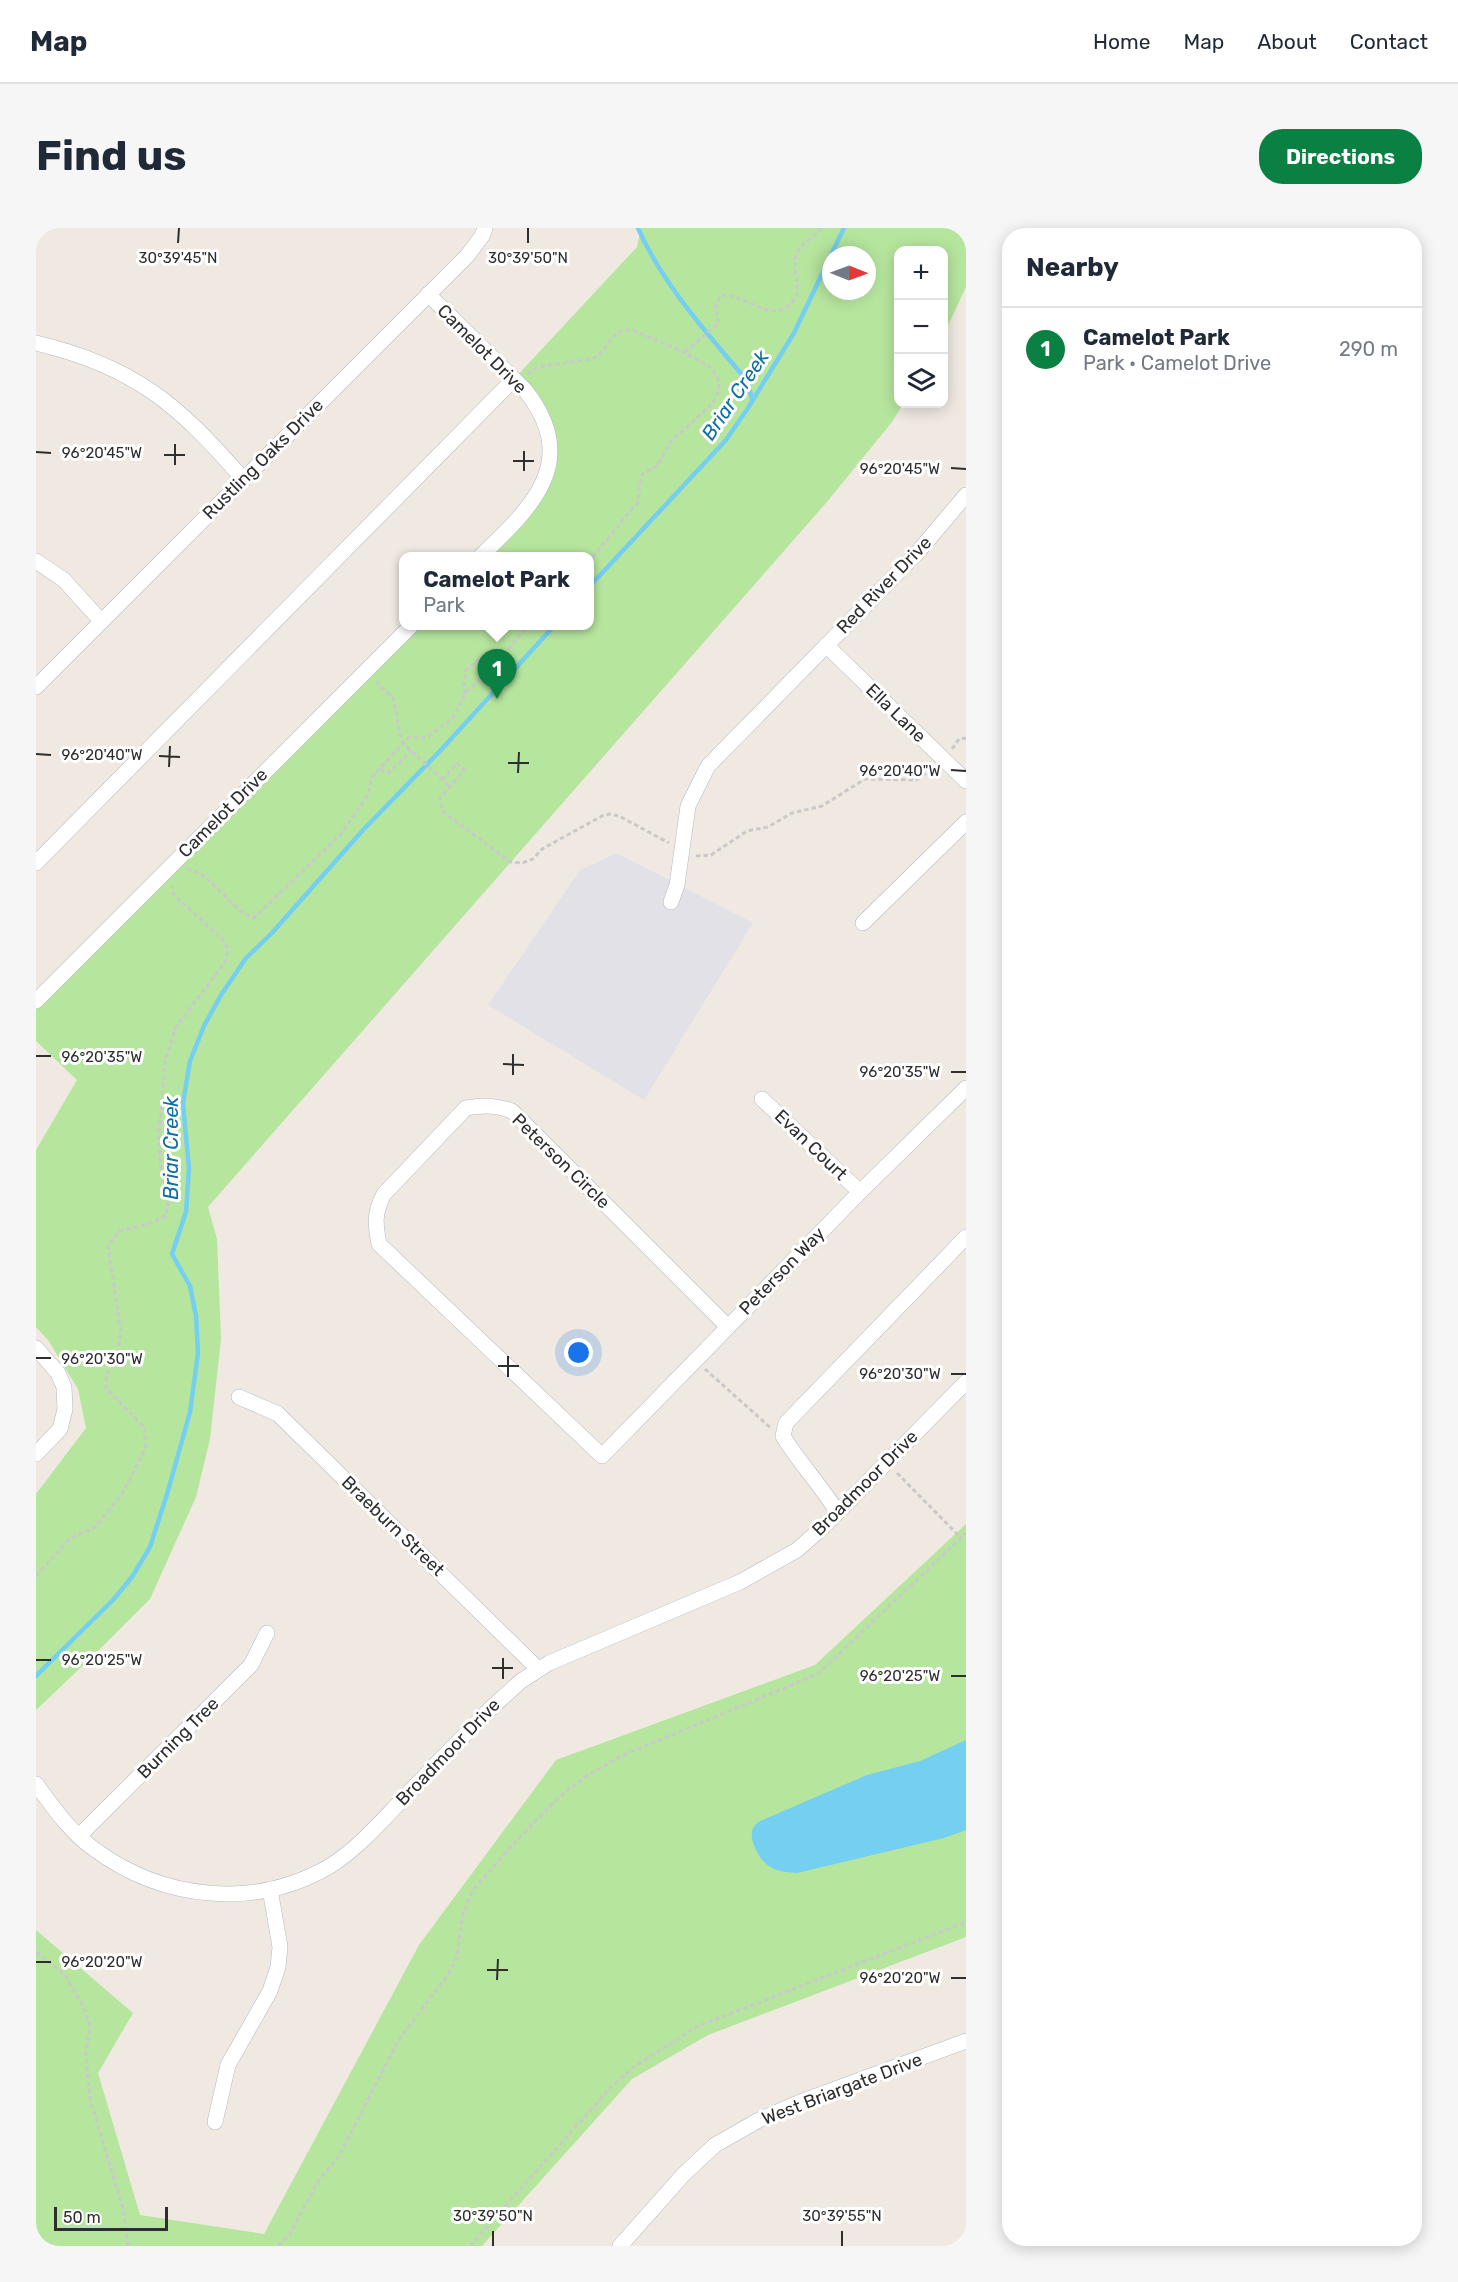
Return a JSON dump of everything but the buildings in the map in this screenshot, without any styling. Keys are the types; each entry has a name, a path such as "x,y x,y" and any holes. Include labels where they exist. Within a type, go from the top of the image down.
{"street":[{"name":"Rustling Oaks Drive","path":"36,687 467,256 482,236 484,228"},
{"name":"Camelot Drive","path":"428,294 537,405 544,423 549,448 549,469 524,514 485,552"},
{"path":"36,343 111,367 163,398 209,440 243,479"},
{"path":"36,863 516,382"},
{"name":"Red River Drive","path":"670,902 677,885 688,806 708,765 917,553 966,495"},
{"path":"36,561 64,580 101,621"},
{"name":"Camelot Drive","path":"36,1001 407,630"},
{"name":"Ella Lane","path":"826,645 966,781"},
{"path":"864,923 966,822"},
{"name":"Peterson Way","path":"602,1456 860,1192 965,1091"},
{"name":"Evan Court","path":"762,1099 860,1192"},
{"name":"Peterson Circle","path":"602,1456 379,1244 375,1225 376,1209 384,1194 466,1108 486,1104 512,1111 728,1327"},
{"path":"837,1512 824,1490 792,1451 783,1436 786,1423 966,1237"},
{"path":"36,1347 58,1373 64,1387 65,1409 60,1429 36,1454"},
{"name":"Broadmoor Drive","path":"36,1784 79,1836 124,1869 142,1878 176,1889 212,1894 252,1893 312,1874 344,1856 376,1827 506,1693 538,1669 761,1572 797,1550 966,1382"},
{"name":"Braeburn Street","path":"239,1397 278,1414 538,1669"},
{"name":"Burning Tree","path":"79,1836 251,1665 267,1633"},
{"path":"215,2122 228,2065 270,1991 278,1967 280,1947 270,1889"},
{"name":"West Briargate Drive","path":"620,2246 683,2175 715,2145 759,2120 800,2102 966,2042"}],"path":[{"path":"684,352 719,323 715,307 720,296 727,294 738,297 760,309 771,311 782,310 794,300 797,287 795,261 798,251 821,228"},
{"path":"516,382 537,367 599,356 615,333 623,329 632,330 684,352 711,368 718,378 719,390 712,404 671,441 658,465 643,474 638,502 594,555"},
{"path":"185,869 193,870 218,888 246,916 254,918 340,835 368,795 372,777 409,737 426,738 453,718 465,694 504,655 524,630"},
{"path":"465,694 466,670 484,655 498,659"},
{"path":"365,670 394,700 400,735 404,744 417,757 442,780 449,786 464,770 457,763 442,780"},
{"path":"380,768 390,772 411,751"},
{"path":"36,1576 68,1540 95,1527 122,1494 145,1449 145,1428 106,1388 107,1374 118,1351 121,1332 108,1246 119,1231 147,1224 166,1216 169,1194 161,1174 159,1134 165,1061 176,1027 225,962 228,950 223,940 174,895 171,888 174,880"},
{"path":"696,1360 765,1424 783,1436"},
{"path":"886,1462 961,1538"},
{"path":"278,2246 290,2234 318,2181 339,2156 398,2041 448,1975 457,1958 462,1917 472,1892 535,1821 558,1798 584,1778 619,1757 818,1674 966,1533"},
{"path":"471,2246 610,2088 634,2067 696,2027 966,1922"},
{"path":"36,1952 65,1975 83,2006 90,2025 86,2054 90,2099 123,2209 129,2246"}],"shaded area":[{"path":"617,853 753,923 644,1100 488,1005 580,870"}],"green space":[{"path":"641,228 966,228 966,287 948,325 948,246 894,246 894,408 901,408 892,422 826,503 208,1207 217,1239 221,1339 210,1439 196,1497 150,1599 36,1710 36,1494 86,1428 78,1389 48,1340 36,1327 36,1150 77,1080 36,1041 36,1003 409,630 594,630 594,552 485,552 540,488 544,423 514,379 637,247"},
{"path":"966,1524 966,1937 708,2035 632,2079 482,2246 36,2246 36,1930 133,2013 98,2073 140,2215 264,2234 419,1945 556,1760 815,1665"}],"water":[{"path":"966,1740 966,1830 944,1838 797,1873 772,1868 766,1864 757,1851 752,1831 760,1821 867,1775 920,1761"}],"waterway":[{"path":"638,228 673,289 748,382 752,400"},
{"name":"Briar Creek","path":"835,246 844,228"},
{"name":"Briar Creek","path":"594,582 726,440 794,333 822,274"},
{"name":"Briar Creek","path":"36,1676 113,1600 132,1577 150,1547 190,1412 198,1353 196,1316 190,1286 172,1254 186,1212 189,1169 183,1103 190,1061 204,1026 221,995 246,958 271,934 364,829 440,751 550,630"}],"place":[{"name":"Camelot Park","path":"497,699"}]}
